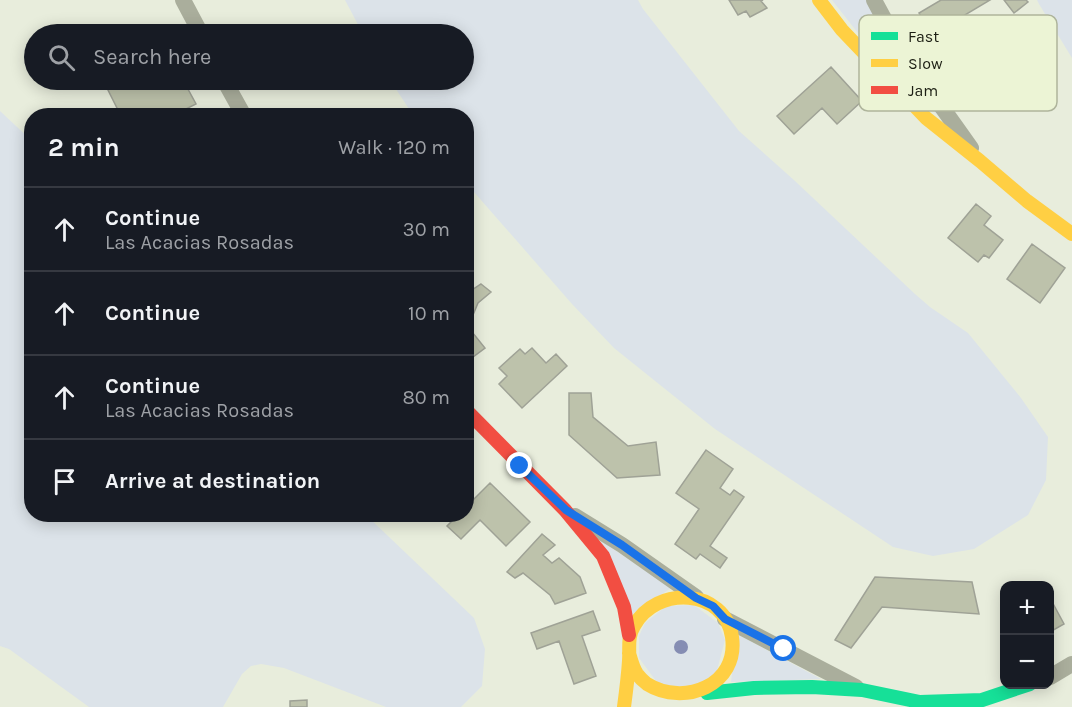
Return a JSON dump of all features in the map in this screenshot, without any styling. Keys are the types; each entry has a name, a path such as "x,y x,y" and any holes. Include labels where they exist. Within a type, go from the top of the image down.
{"street":[{"path":"183,0 196,24"},
{"path":"819,0 859,48"},
{"path":"874,0 882,15"},
{"path":"230,90 240,108"},
{"path":"919,111 1028,201 1072,234"},
{"path":"945,111 980,161"},
{"path":"474,418 566,510 603,556 624,607 629,635 624,707"},
{"path":"566,510 622,545 696,598 713,606 725,619 862,690"},
{"path":"629,635 638,619 650,607 664,599 680,596 696,598"},
{"path":"707,693 723,679 732,660 733,639 725,619"},
{"path":"629,653 638,676 656,693 680,700"},
{"path":"1054,674 1072,664"},
{"path":"662,707 707,693 754,688 800,687 862,690 920,702 982,700 1015,689"}],"shaded area":[{"path":"345,0 638,0 739,131 915,294 968,333 1021,398 1048,437 1046,480 1028,515 974,549 933,556 893,547 715,429 614,348 572,304 474,192 474,108 408,108 397,90 474,90 474,24 358,24"},
{"path":"832,0 867,0 877,15 859,15 859,34"},
{"path":"1037,0 1072,0 1072,58 1057,33 1057,15 1046,15"},
{"path":"0,111 24,133 24,522 373,522 474,618 485,649 482,686 461,707 386,707 284,668 261,664 251,666 242,674 223,707 89,707 9,649 0,646"},
{"path":"933,111 942,111 957,133"},
{"path":"600,540 671,588 631,615"},
{"path":"694,605 718,623 725,640 716,674 694,689 659,685 639,658 639,636 645,623 666,606"},
{"path":"737,634 821,679 731,682"}],"building":[{"path":"729,0 763,0 761,1 767,8 750,17 746,11 738,15"},
{"path":"941,0 990,0 965,15 920,15 919,13"},
{"path":"1004,0 1026,0 1028,2 1014,13"},
{"path":"831,67 859,98 859,104 837,124 822,108 794,134 777,116"},
{"path":"108,90 188,90 196,104 188,108 117,108"},
{"path":"976,204 991,216 984,225 1003,240 989,258 984,255 978,262 948,238"},
{"path":"1032,244 1065,268 1040,303 1007,279"},
{"path":"481,284 491,292 478,303 474,313 474,289"},
{"path":"474,334 485,348 474,356"},
{"path":"532,348 546,363 556,354 567,366 522,408 499,384 507,376 499,368 520,349 525,354"},
{"path":"569,393 591,393 593,417 628,446 656,442 660,475 617,478 569,435"},
{"path":"706,450 733,469 720,488 730,495 734,490 744,497 710,546 727,558 720,568 700,554 696,559 675,544 699,509 676,493"},
{"path":"490,483 530,522 506,546 480,520 461,539 447,526 451,522 474,522 474,499"},
{"path":"542,534 555,545 543,555 552,563 559,558 580,577 586,593 555,604 550,595 523,573 515,578 507,572"},
{"path":"875,577 972,582 979,614 882,607 851,648 835,640"},
{"path":"1054,605 1064,624 1054,630"},
{"path":"593,611 600,630 582,636 596,676 574,684 559,641 537,649 531,633"},
{"path":"307,700 307,707 290,707 290,701"}],"traffic: fast":[{"path":"707,693 754,688 812,687 862,690 920,702 982,700 1015,689"}],"traffic: slow":[{"path":"819,0 859,48"},
{"path":"919,111 1027,201 1072,234"},
{"path":"624,707 630,634 644,613 658,604 673,599 689,598 704,601 717,609 727,621 732,637 732,654 727,668 718,679 692,692 662,691 647,684 636,672 629,653"}],"traffic: jam":[{"path":"474,418 565,510 603,556 624,607 629,635"}],"route":[{"path":"520,466 566,510 622,545 696,598 713,606 725,619 784,649"}]}
